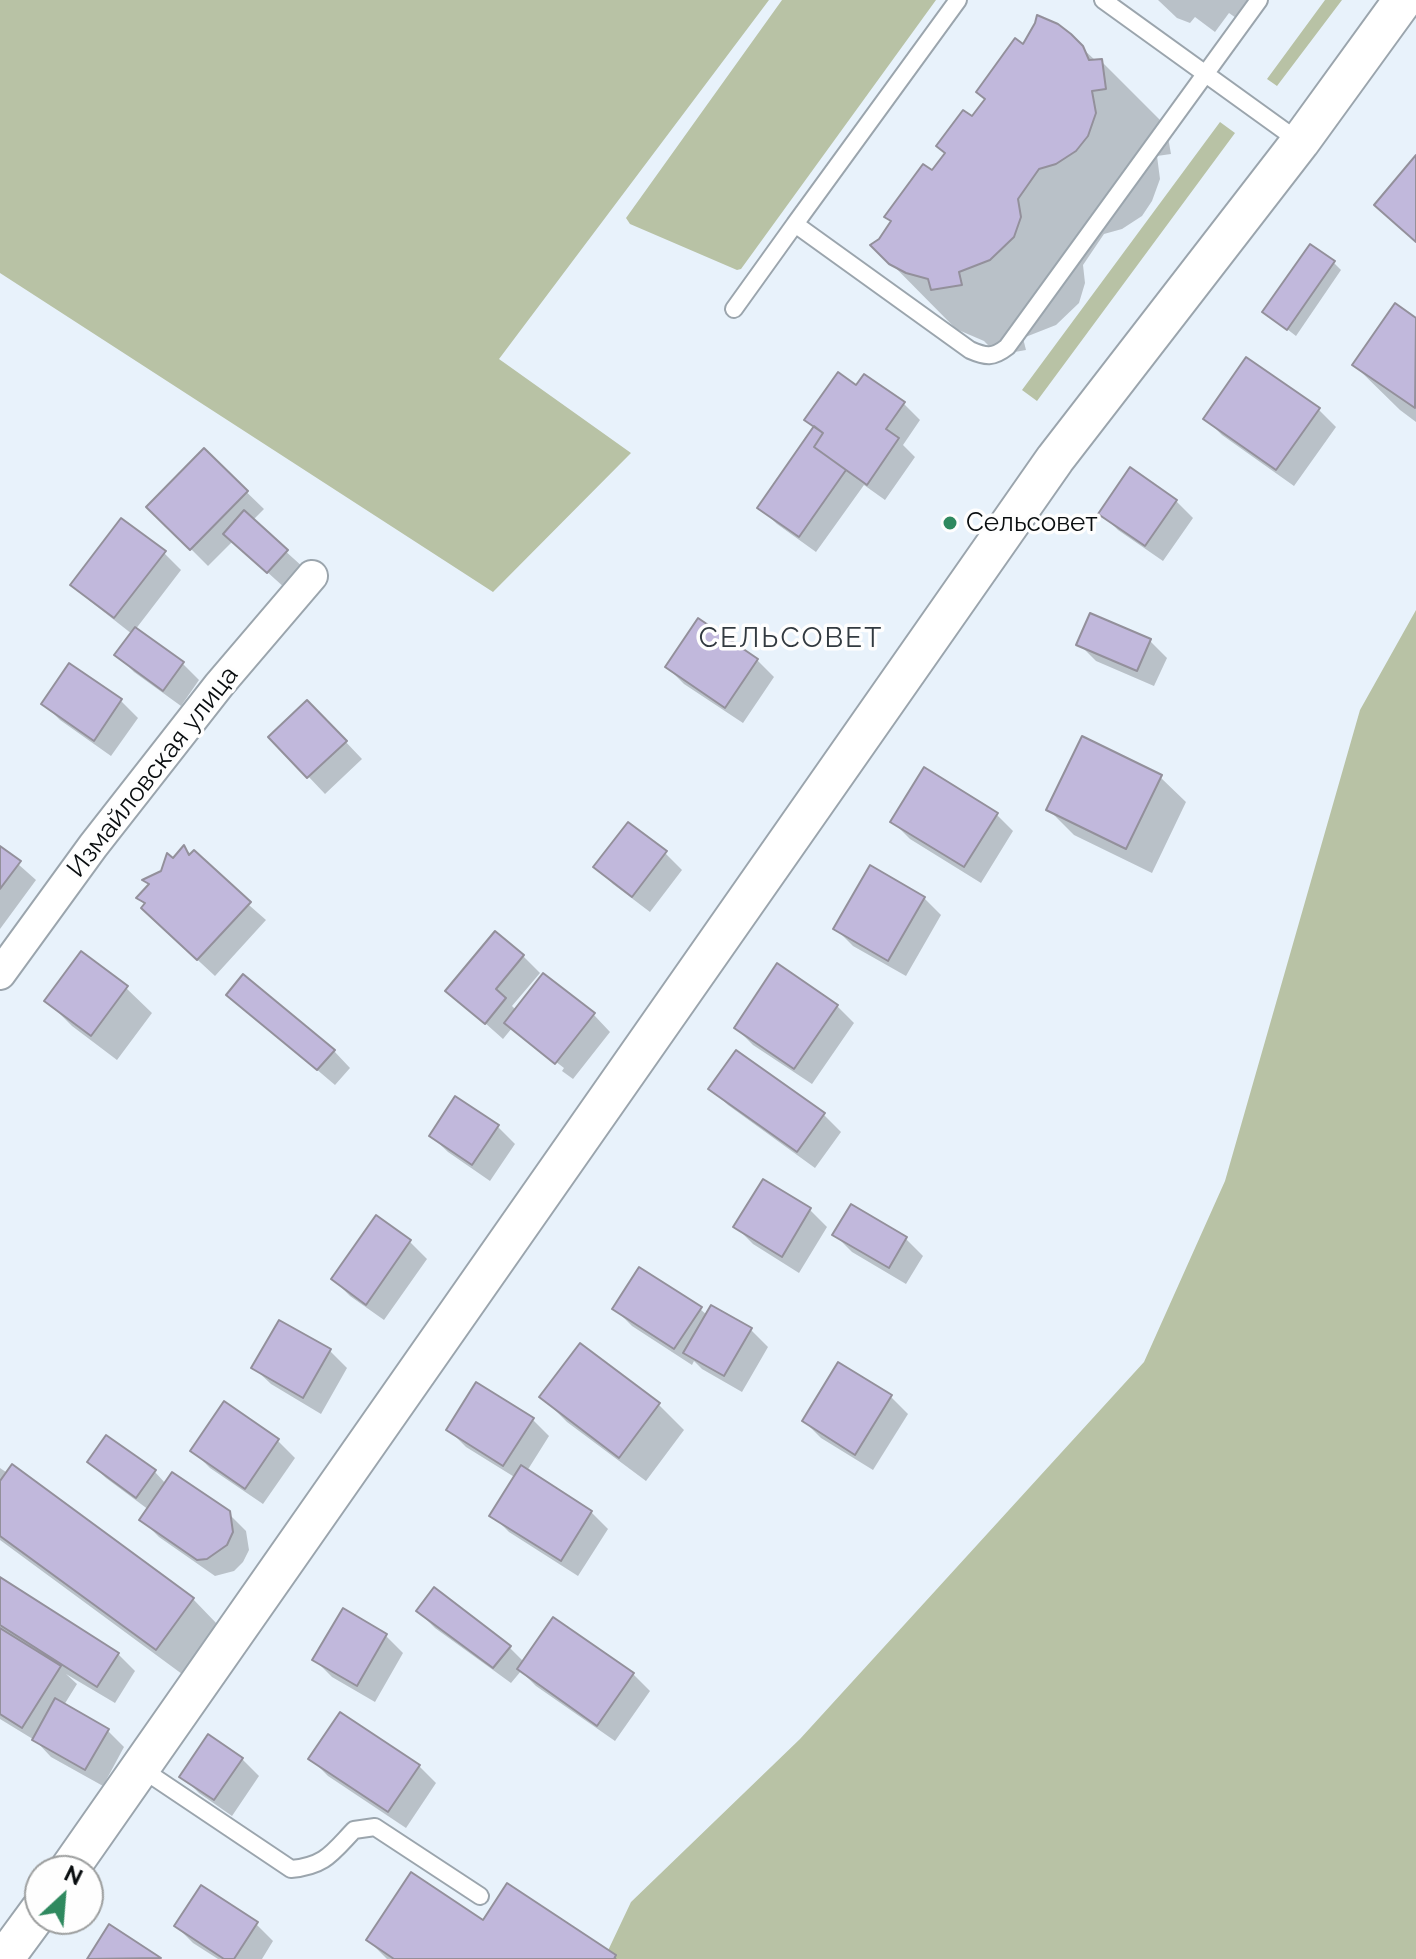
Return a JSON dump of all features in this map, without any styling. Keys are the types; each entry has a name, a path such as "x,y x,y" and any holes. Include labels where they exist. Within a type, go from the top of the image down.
{"street":[{"path":"80,1855 1055,459 1300,142 1403,0"},
{"name":"Измайловская улица","path":"0,974 93,846 219,685 312,576"},
{"path":"4,1959 24,1932"}],"lane":[{"path":"734,309 958,0"},
{"path":"1103,0 1300,142"},
{"path":"795,224 970,350 985,357 997,356 1007,347 1259,0"},
{"path":"142,1769 291,1869 312,1867 331,1854 354,1830 375,1827 480,1896"}],"green space":[{"path":"0,0 769,0 499,359 631,453 493,592 0,273"},
{"path":"782,0 936,0 741,269 737,270 630,224 626,218"},
{"path":"1325,0 1342,0 1277,86 1267,79"},
{"path":"1220,122 1235,133 1037,401 1022,390"},
{"path":"1416,610 1416,1959 604,1959 631,1902 800,1739 1144,1362 1225,1181 1360,710"}],"building":[{"path":"1037,15 1071,34 1083,46 1089,60 1102,59 1106,89 1092,91 1096,113 1088,136 1076,151 1056,164 1039,169 1018,199 1021,217 1014,237 990,260 959,272 962,285 931,290 928,279 889,264 870,245 879,239 891,221 884,217 923,164 932,170 945,153 936,146 963,110 972,116 985,99 976,92 1015,38 1023,44"},
{"path":"1416,155 1416,242 1374,205"},
{"path":"1310,244 1335,261 1287,330 1262,312"},
{"path":"1395,303 1416,318 1415,408 1352,365"},
{"path":"1246,357 1320,408 1276,470 1203,419"},
{"path":"838,372 856,385 864,374 905,402 886,429 899,438 867,485 814,447 823,433 804,420"},
{"path":"814,426 823,433 814,447 846,470 799,537 757,508"},
{"path":"204,448 248,491 190,550 146,507"},
{"path":"1130,467 1177,500 1145,546 1098,514"},
{"path":"244,510 288,550 267,573 223,534"},
{"path":"121,518 166,551 114,618 70,585"},
{"path":"1090,613 1151,639 1137,671 1076,645"},
{"path":"698,618 758,659 725,708 665,667"},
{"path":"135,627 184,662 163,691 114,655"},
{"path":"69,663 122,699 94,741 41,704"},
{"path":"307,700 347,741 307,778 268,737"},
{"path":"1082,736 1162,775 1126,849 1046,810"},
{"path":"924,767 998,813 964,867 890,822"},
{"path":"628,822 667,851 632,897 593,867"},
{"path":"184,845 189,855 194,850 251,902 197,960 141,908 145,903 136,898 149,884 142,880 161,871 167,853 173,858"},
{"path":"0,846 21,861 0,889"},
{"path":"870,865 925,897 888,961 833,929"},
{"path":"495,931 524,955 496,989 506,998 485,1024 445,991"},
{"path":"81,951 128,986 91,1036 44,1001"},
{"path":"777,963 838,1005 794,1069 734,1028"},
{"path":"543,973 595,1013 555,1064 504,1023"},
{"path":"243,974 335,1050 317,1070 226,995"},
{"path":"736,1050 825,1113 797,1152 708,1089"},
{"path":"455,1096 499,1125 472,1165 429,1136"},
{"path":"763,1179 811,1208 782,1257 733,1227"},
{"path":"851,1204 907,1237 889,1268 832,1235"},
{"path":"376,1215 411,1240 366,1305 331,1279"},
{"path":"639,1267 702,1307 674,1349 612,1309"},
{"path":"711,1305 752,1328 724,1376 683,1353"},
{"path":"279,1320 331,1349 303,1398 251,1368"},
{"path":"580,1343 660,1403 619,1458 539,1397"},
{"path":"838,1362 892,1395 855,1455 802,1421"},
{"path":"476,1382 534,1418 503,1466 446,1430"},
{"path":"224,1401 279,1439 245,1489 190,1451"},
{"path":"106,1435 156,1470 136,1498 87,1462"},
{"path":"12,1464 194,1598 156,1650 0,1536 0,1481"},
{"path":"521,1465 592,1511 561,1561 489,1516"},
{"path":"172,1472 230,1511 233,1532 227,1545 207,1559 197,1560 139,1520"},
{"path":"0,1577 119,1653 97,1687 0,1625"},
{"path":"434,1587 511,1646 493,1668 416,1611"},
{"path":"343,1608 387,1634 357,1686 312,1660"},
{"path":"553,1617 634,1673 597,1726 517,1669"},
{"path":"0,1628 61,1666 22,1728 0,1714"},
{"path":"55,1698 109,1729 85,1770 32,1740"},
{"path":"340,1712 420,1765 388,1812 308,1759"},
{"path":"208,1734 243,1758 214,1800 179,1777"},
{"path":"411,1872 483,1920 507,1883 616,1955 614,1959 394,1959 366,1940"},
{"path":"201,1885 258,1922 234,1959 224,1959 174,1926"},
{"path":"109,1924 161,1958 87,1959"}],"place":[{"name":"Сельсовет","path":"950,523"}],"district":[{"name":"СЕЛЬСОВЕТ","path":"791,639"}]}
